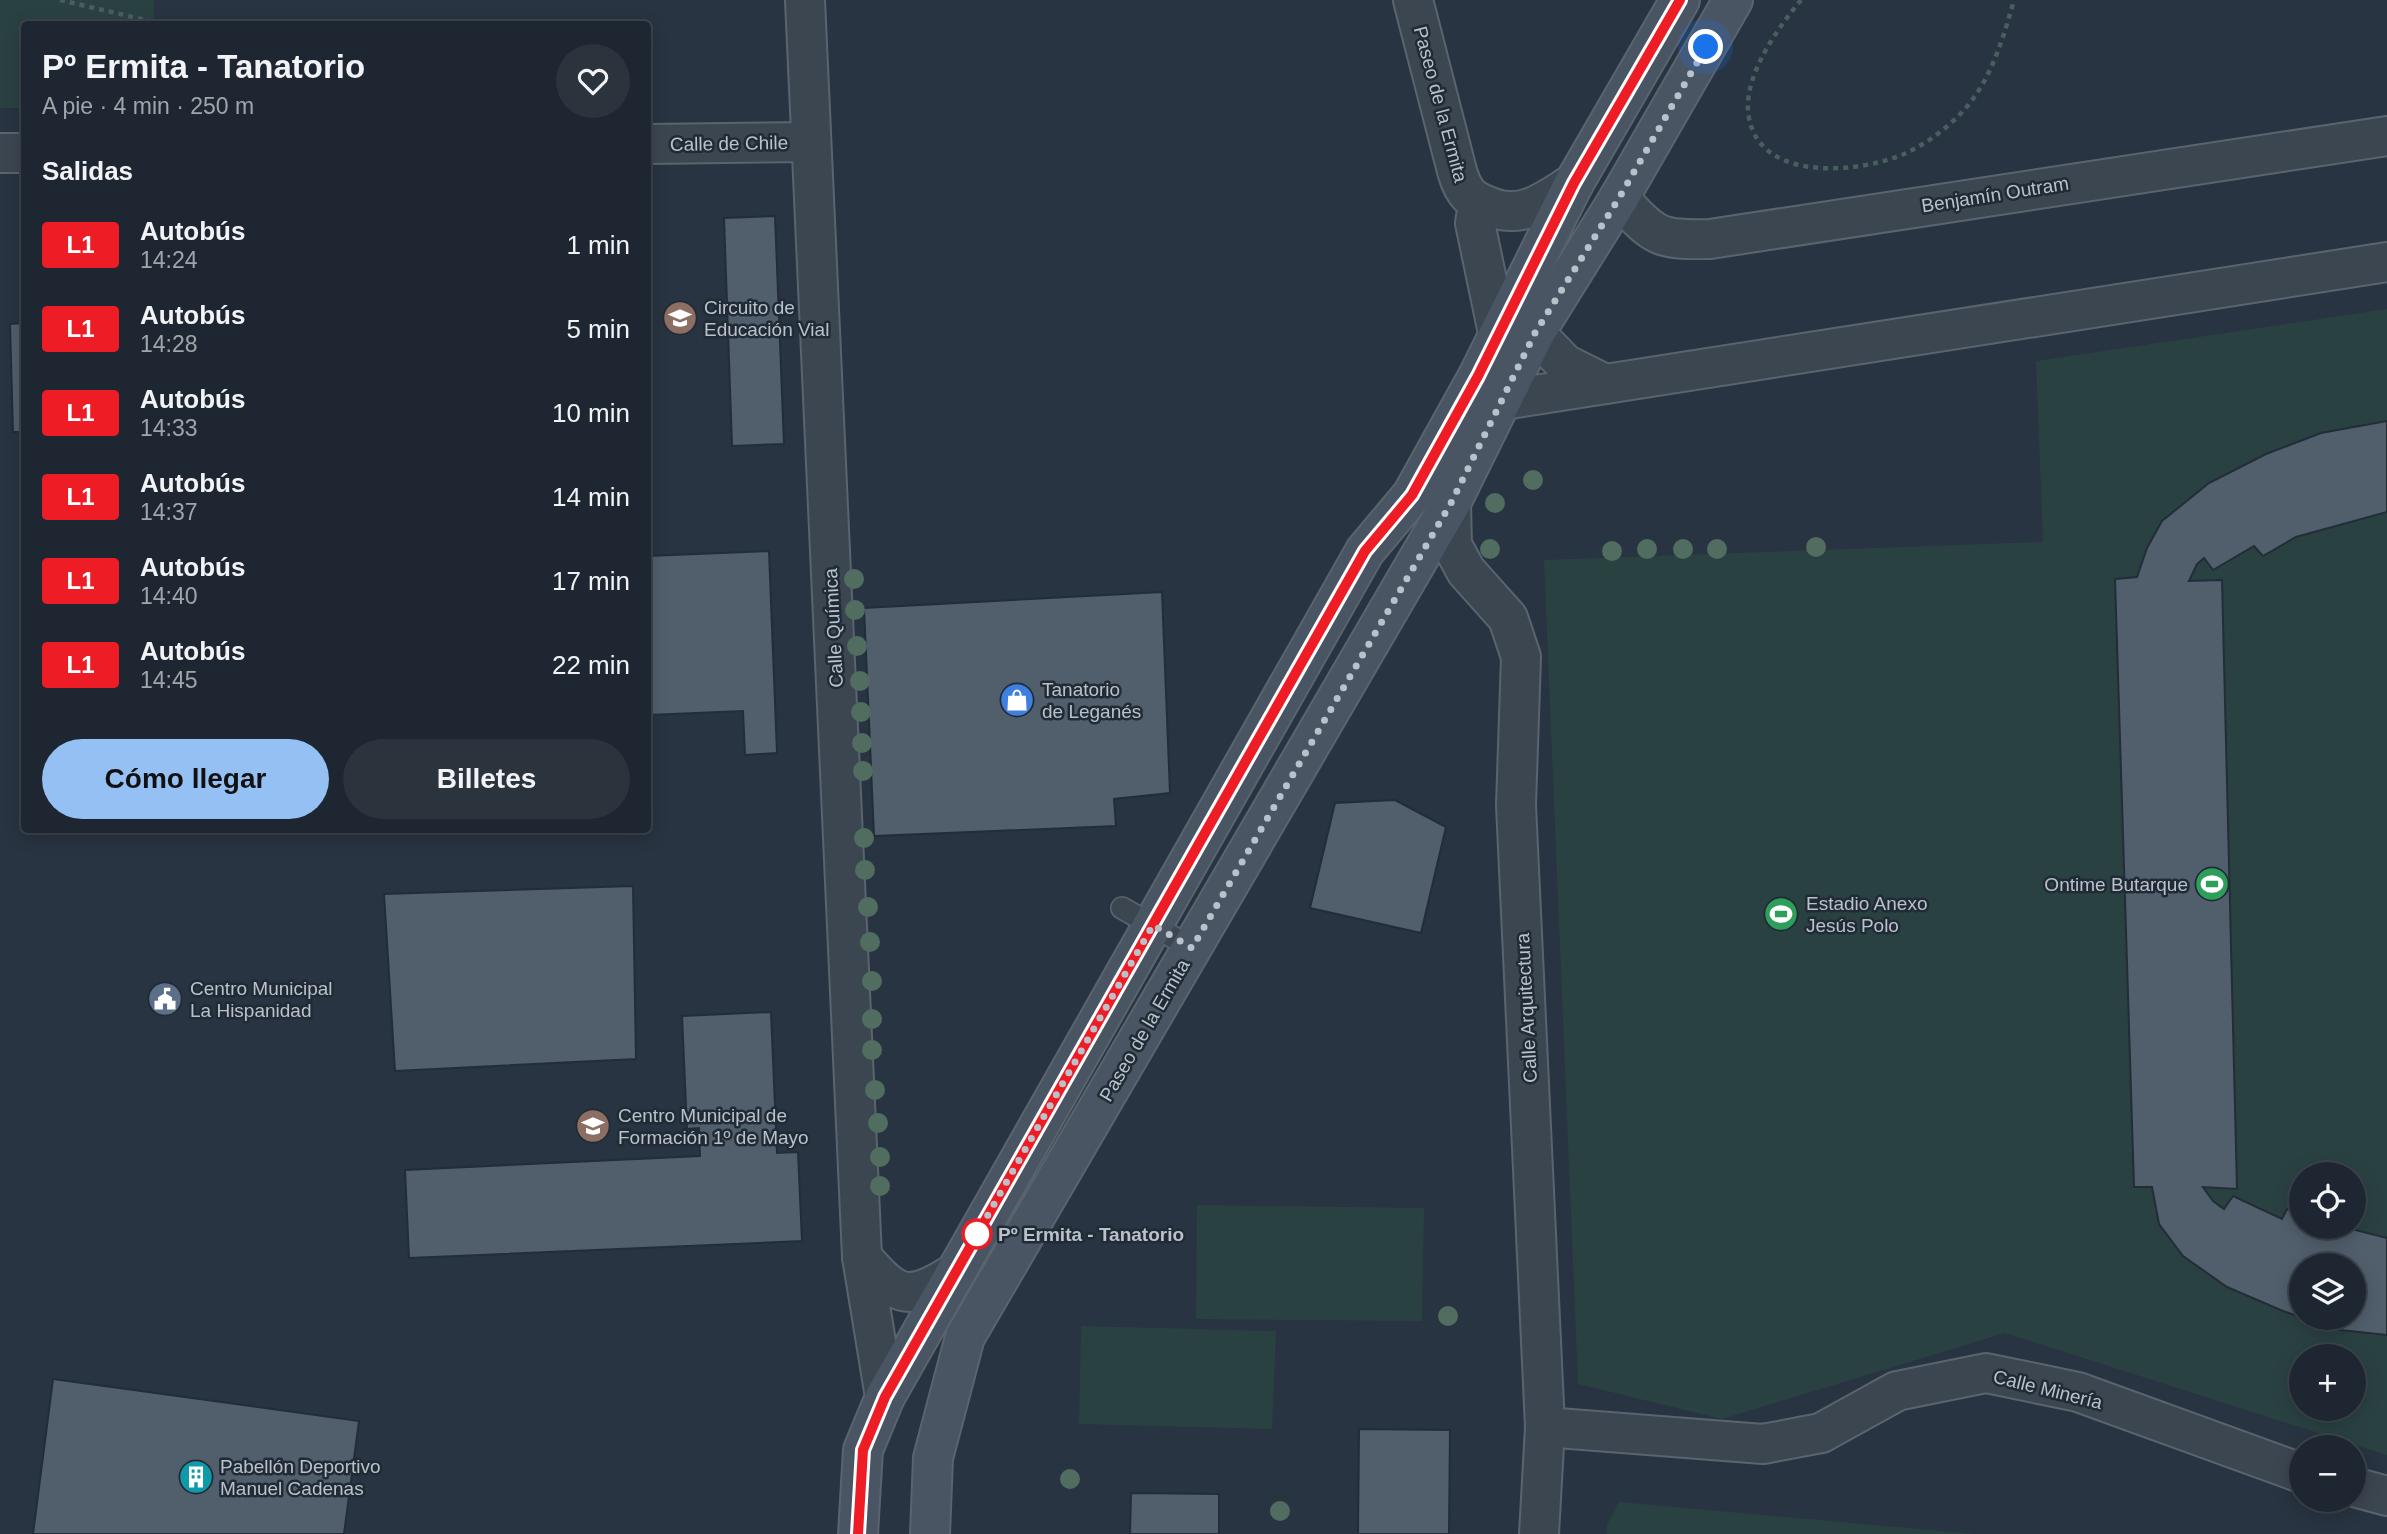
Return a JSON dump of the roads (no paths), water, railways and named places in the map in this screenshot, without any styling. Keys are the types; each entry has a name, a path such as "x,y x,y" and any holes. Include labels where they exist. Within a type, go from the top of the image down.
{"main road":[{"path":"1527,275 1574,183 1680,0"},
{"name":"Paseo de la Ermita","path":"858,1534 863,1450 885,1397 953,1274 1138,917 1365,551 1412,495 1516,333 1619,198 1733,0"},
{"name":"Paseo de la Ermita","path":"930,1534 933,1458 965,1337 1451,503 1503,400 1516,333"}],"street":[{"name":"Calle Química","path":"805,0 862,1256 885,1397"},
{"name":"Paseo de la Ermita","path":"1413,0 1460,180 1478,204 1505,213 1520,212 1574,183"},
{"name":"Benjamín Outram","path":"1619,198 1643,223 1668,240 1710,239 2387,136"},
{"name":"Calle de Chile","path":"651,144 811,142"},
{"path":"0,153 21,153"},
{"name":"Paseo de la Ermita","path":"1478,204 1475,223 1516,333"},
{"path":"1503,400 2387,262"},
{"path":"1527,275 1516,333 1605,384"},
{"name":"Calle Arquitectura","path":"1451,503 1452,545 1466,571 1508,618 1521,657 1517,805 1545,1427 1539,1534"},
{"path":"862,1256 890,1288 916,1292 934,1286 953,1274"},
{"name":"Calle Minería","path":"1545,1427 1763,1444 1821,1433 1897,1391 1986,1373 2078,1392 2289,1469"},
{"path":"2366,1490 2387,1496"}],"lane":[{"path":"1138,917 1192,948"}],"place":[{"name":"Circuito de Educación Vial","path":"680,318"},
{"name":"Tanatorio de Leganés","path":"1017,700"},
{"name":"Ontime Butarque","path":"2212,884"},
{"name":"Estadio Anexo Jesús Polo","path":"1781,914"},
{"name":"Centro Municipal La Hispanidad","path":"165,999"},
{"name":"Centro Municipal de Formación 1º de Mayo","path":"593,1126"},
{"name":"Pº Ermita - Tanatorio","path":"977,1234"},
{"name":"Pabellón Deportivo Manuel Cadenas","path":"196,1477"}]}
